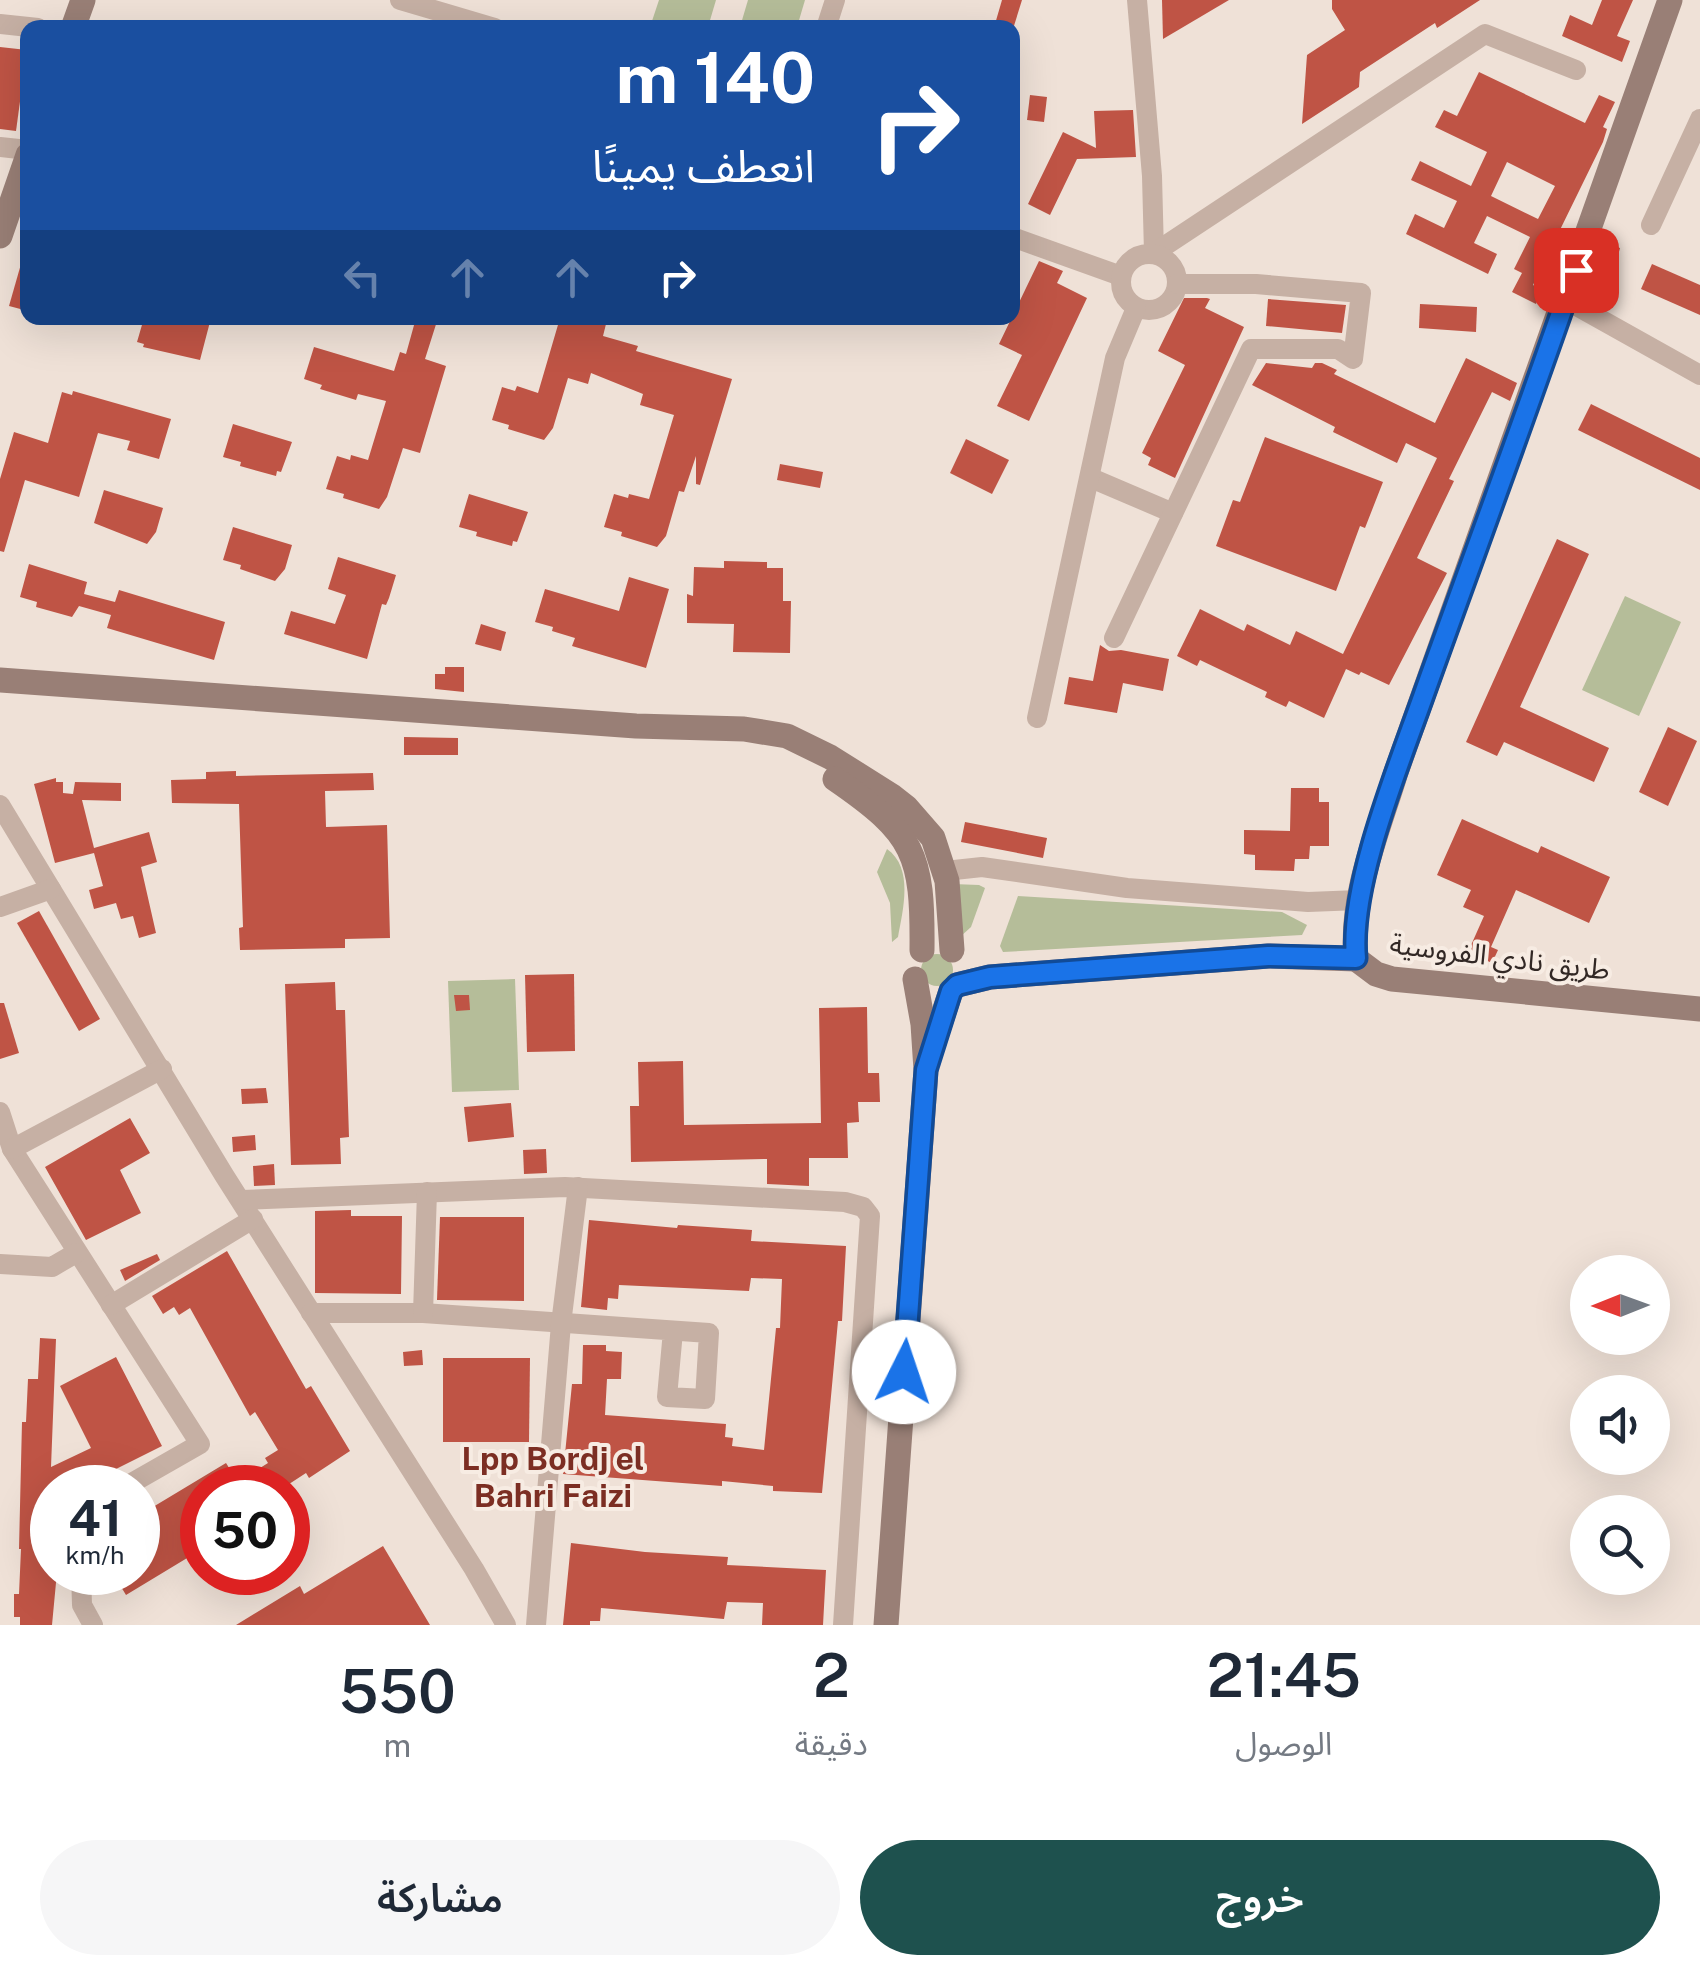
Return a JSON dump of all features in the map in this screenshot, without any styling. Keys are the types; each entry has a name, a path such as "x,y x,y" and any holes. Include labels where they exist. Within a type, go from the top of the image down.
{"main road":[{"name":"طريق نادي الفروسية","path":"1670,0 1396,772 1359,900 1354,940 1356,958 1376,974 1392,978 1700,1009"},
{"path":"0,236 20,176"},
{"path":"0,680 754,730 788,736 830,756 906,806 933,838 945,871 956,972 926,1070"},
{"path":"711,730 732,740 783,750 806,760 884,816 912,853 919,874 923,895 922,950 914,963 914,979 926,1070 886,1625"},
{"path":"922,950 938,945 956,972 990,977 1268,956 1356,958"},
{"path":"914,979 926,992 943,994 956,972"}],"street":[{"path":"400,0 469,20"},
{"path":"1137,0 1152,176 1154,253"},
{"path":"1154,253 1173,266 1175,293 1163,307 1136,308 1123,294 1121,276 1133,258 1154,253 1485,34 1576,70"},
{"path":"1651,224 1700,119"},
{"path":"1020,240 1121,276"},
{"path":"1114,638 1252,349 1338,349 1352,359 1361,293 1256,284 1177,284"},
{"path":"1566,300 1700,375"},
{"path":"1037,718 1115,358 1136,308"},
{"path":"1091,478 1173,513"},
{"path":"0,805 506,1625"},
{"path":"945,871 982,866 1127,888 1308,902 1359,900"},
{"path":"0,907 50,889"},
{"path":"12,1149 162,1069"},
{"path":"0,1112 12,1149 200,1444 160,1467"},
{"path":"242,1200 578,1187 845,1202 863,1207 870,1216 843,1625"},
{"path":"536,1625 578,1187"},
{"path":"423,1313 426,1192"},
{"path":"111,1304 253,1220"},
{"path":"0,1264 52,1267 76,1253"},
{"path":"311,1313 423,1313 672,1331"},
{"path":"80,1615 93,1625"}],"green space":[{"path":"659,0 716,0 710,20 652,20"},
{"path":"748,0 805,0 799,20 742,20"},
{"path":"1625,596 1681,622 1639,716 1582,690"},
{"path":"887,849 904,878 898,937 892,942 890,903 877,872"},
{"path":"953,884 985,888 971,927 960,937"},
{"path":"1018,896 1282,912 1307,925 1302,935 1003,952 1000,946"},
{"path":"937,954 948,959 953,970 948,981 937,986 926,981 921,970 926,959"},
{"path":"515,979 519,1090 452,1092 448,981"}],"building":[{"path":"1002,0 1022,0 1016,20 996,20"},
{"path":"1162,0 1229,0 1163,39"},
{"path":"1332,0 1480,0 1437,28 1435,23 1360,72 1359,87 1302,124 1307,55 1345,30 1332,9"},
{"path":"1602,0 1633,0 1617,36 1630,41 1622,62 1562,36 1570,15 1592,25"},
{"path":"0,47 20,49 16,131 0,129"},
{"path":"1479,72 1585,123 1599,95 1615,102 1603,127 1607,129 1603,142 1533,285 1542,290 1536,304 1512,292 1522,273 1514,269 1530,237 1487,216 1474,243 1497,254 1488,274 1406,234 1415,214 1444,228 1457,201 1411,180 1420,161 1471,186 1487,152 1435,127 1444,110 1457,116","holes":["1507,162 1555,186 1538,219 1491,196"]},
{"path":"1030,95 1047,97 1044,122 1027,120"},
{"path":"1133,110 1136,157 1077,159 1050,215 1028,204 1063,132 1096,148 1094,111"},
{"path":"1605,243 1620,248 1616,263 1608,261 1605,276 1591,272"},
{"path":"1039,261 1063,271 1057,283 1087,298 1029,421 997,406 1022,355 999,344 1008,325 1020,325 1020,300"},
{"path":"1652,264 1700,285 1700,315 1641,289"},
{"path":"20,268 20,309 9,306"},
{"path":"1184,298 1210,299 1205,308 1244,327 1175,478 1148,465 1151,458 1142,453 1185,365 1158,351"},
{"path":"1268,299 1346,305 1342,333 1266,326"},
{"path":"1420,304 1477,307 1476,332 1419,328"},
{"path":"142,325 209,325 200,360 143,347 137,342"},
{"path":"414,325 436,325 425,359 446,366 420,453 403,448 387,497 379,509 326,489 337,456 368,460 386,401 358,394 356,400 320,389 322,385 304,379 314,347 394,371 400,352 406,354"},
{"path":"558,325 606,325 603,336 638,346 636,351 732,379 700,485 696,484 696,456 684,492 679,491 666,536 657,547 604,527 614,494 649,499 674,415 640,405 643,394 591,373 588,384 568,378 553,428 544,440 492,420 502,387 515,391 517,386 538,393"},
{"path":"1466,358 1517,383 1510,401 1492,392 1449,479 1454,481 1417,558 1447,573 1389,685 1346,669 1324,718 1289,701 1286,707 1265,697 1267,692 1200,660 1197,666 1177,656 1200,609 1244,631 1247,624 1290,645 1296,631 1343,654 1437,458 1406,443 1397,463 1333,432 1335,427 1252,385 1266,363 1312,368 1315,363 1322,363 1337,370 1334,374 1435,423"},
{"path":"73,391 171,419 159,459 127,450 130,441 98,433 79,497 25,480 4,552 0,551 0,479 14,432 48,443 62,392 72,395"},
{"path":"1591,404 1700,458 1700,490 1578,430"},
{"path":"233,424 292,442 281,472 277,471 276,476 223,457"},
{"path":"1265,437 1383,482 1365,528 1360,526 1336,591 1216,546 1233,500 1240,502"},
{"path":"966,439 1009,460 992,494 950,473"},
{"path":"780,464 823,472 820,488 777,480"},
{"path":"104,490 163,508 156,532 147,544 94,523"},
{"path":"469,494 528,512 517,542 513,541 512,546 459,527"},
{"path":"233,527 292,545 285,569 275,581 223,560"},
{"path":"1557,539 1589,554 1520,707 1609,748 1594,782 1504,742 1497,756 1466,742"},
{"path":"338,557 396,575 386,605 382,604 367,659 284,634 291,611 335,624 346,595 328,589"},
{"path":"724,561 767,562 767,568 783,568 783,601 791,601 790,653 733,652 734,624 687,623 687,594 693,596 694,567 724,568"},
{"path":"29,564 87,582 84,594 115,602 119,590 225,622 214,660 107,628 111,615 79,606 72,617 36,607 37,602 20,597"},
{"path":"629,577 669,589 646,668 572,646 575,638 535,622 545,589 619,611"},
{"path":"481,624 506,632 501,651 475,644"},
{"path":"1100,645 1109,651 1169,659 1163,691 1123,683 1117,713 1064,704 1069,677 1093,681"},
{"path":"445,667 464,667 464,692 435,689 435,674 445,674"},
{"path":"1668,727 1697,741 1668,806 1639,792"},
{"path":"404,737 458,738 458,755 404,755"},
{"path":"236,771 236,776 373,773 374,790 325,791 326,827 387,825 390,938 345,939 345,948 240,950 239,928 243,927 239,804 172,803 171,780 206,779 206,772"},
{"path":"56,778 56,782 63,782 63,793 73,794 75,782 121,783 121,801 82,800 94,848 149,832 157,862 141,867 156,933 139,938 133,916 121,919 116,903 94,909 89,890 103,886 94,853 55,863 34,784"},
{"path":"1291,788 1319,788 1319,802 1329,802 1329,846 1310,846 1309,859 1295,859 1294,871 1255,870 1255,855 1244,854 1244,830 1290,831"},
{"path":"1462,819 1538,853 1541,846 1610,877 1589,923 1516,890 1491,947 1498,950 1492,963 1468,952 1484,916 1463,907 1471,890 1437,875"},
{"path":"965,822 1047,838 1043,858 961,842"},
{"path":"39,911 100,1019 79,1031 17,923"},
{"path":"574,974 575,1051 527,1052 525,975"},
{"path":"335,982 336,1010 345,1010 349,1137 340,1138 341,1164 291,1165 285,984"},
{"path":"454,995 469,995 470,1010 456,1011"},
{"path":"0,1003 4,1003 19,1053 0,1059"},
{"path":"867,1007 868,1073 879,1073 880,1102 858,1102 859,1122 847,1123 848,1158 809,1158 809,1186 767,1184 767,1159 631,1162 630,1106 639,1106 638,1062 683,1061 684,1125 821,1123 819,1008"},
{"path":"266,1088 268,1103 242,1104 241,1089"},
{"path":"511,1103 514,1137 468,1142 464,1107"},
{"path":"130,1118 150,1153 120,1170 141,1213 86,1240 45,1167"},
{"path":"255,1135 256,1150 233,1152 232,1137"},
{"path":"546,1149 547,1173 524,1174 523,1150"},
{"path":"274,1164 275,1185 254,1186 253,1166"},
{"path":"351,1210 351,1216 402,1216 401,1294 315,1293 315,1211"},
{"path":"440,1217 524,1217 524,1301 437,1300"},
{"path":"589,1220 752,1230 751,1241 846,1246 842,1321 838,1321 822,1493 773,1491 773,1486 722,1481 722,1486 563,1474 572,1384 582,1384 583,1345 606,1345 606,1351 622,1352 621,1379 607,1379 605,1415 726,1424 725,1437 733,1438 732,1446 764,1450 776,1328 780,1328 782,1279 751,1278 749,1291 619,1285 618,1299 608,1298 607,1310 581,1307"},
{"path":"227,1251 306,1389 311,1386 350,1451 310,1477 310,1465 265,1465 268,1463 265,1458 278,1450 255,1412 250,1416 190,1308 179,1315 174,1307 163,1314 152,1296"},
{"path":"157,1254 160,1260 125,1281 120,1270"},
{"path":"40,1338 56,1339 51,1465 30,1465 30,1595 55,1595 52,1625 20,1625 20,1617 14,1617 14,1594 19,1594 22,1422 26,1422 28,1379 38,1379"},
{"path":"422,1350 423,1365 404,1366 403,1352"},
{"path":"116,1357 162,1446 124,1465 55,1465 91,1448 60,1386"},
{"path":"443,1358 530,1358 529,1442 443,1442"},
{"path":"180,1491 180,1562 160,1574 160,1503"},
{"path":"571,1543 728,1557 727,1565 826,1570 823,1625 762,1625 763,1603 727,1602 724,1619 601,1608 600,1621 563,1625"},
{"path":"383,1546 430,1625 236,1625 285,1595 310,1595 310,1590"}],"district":[{"name":"Lpp Bordj el Bahri Faizi","path":"553,1476"}],"route":[{"path":"904,1372 926,1070 951,991 957,985 990,977 1268,956 1356,958 1359,900 1396,772 1576,270"}]}
